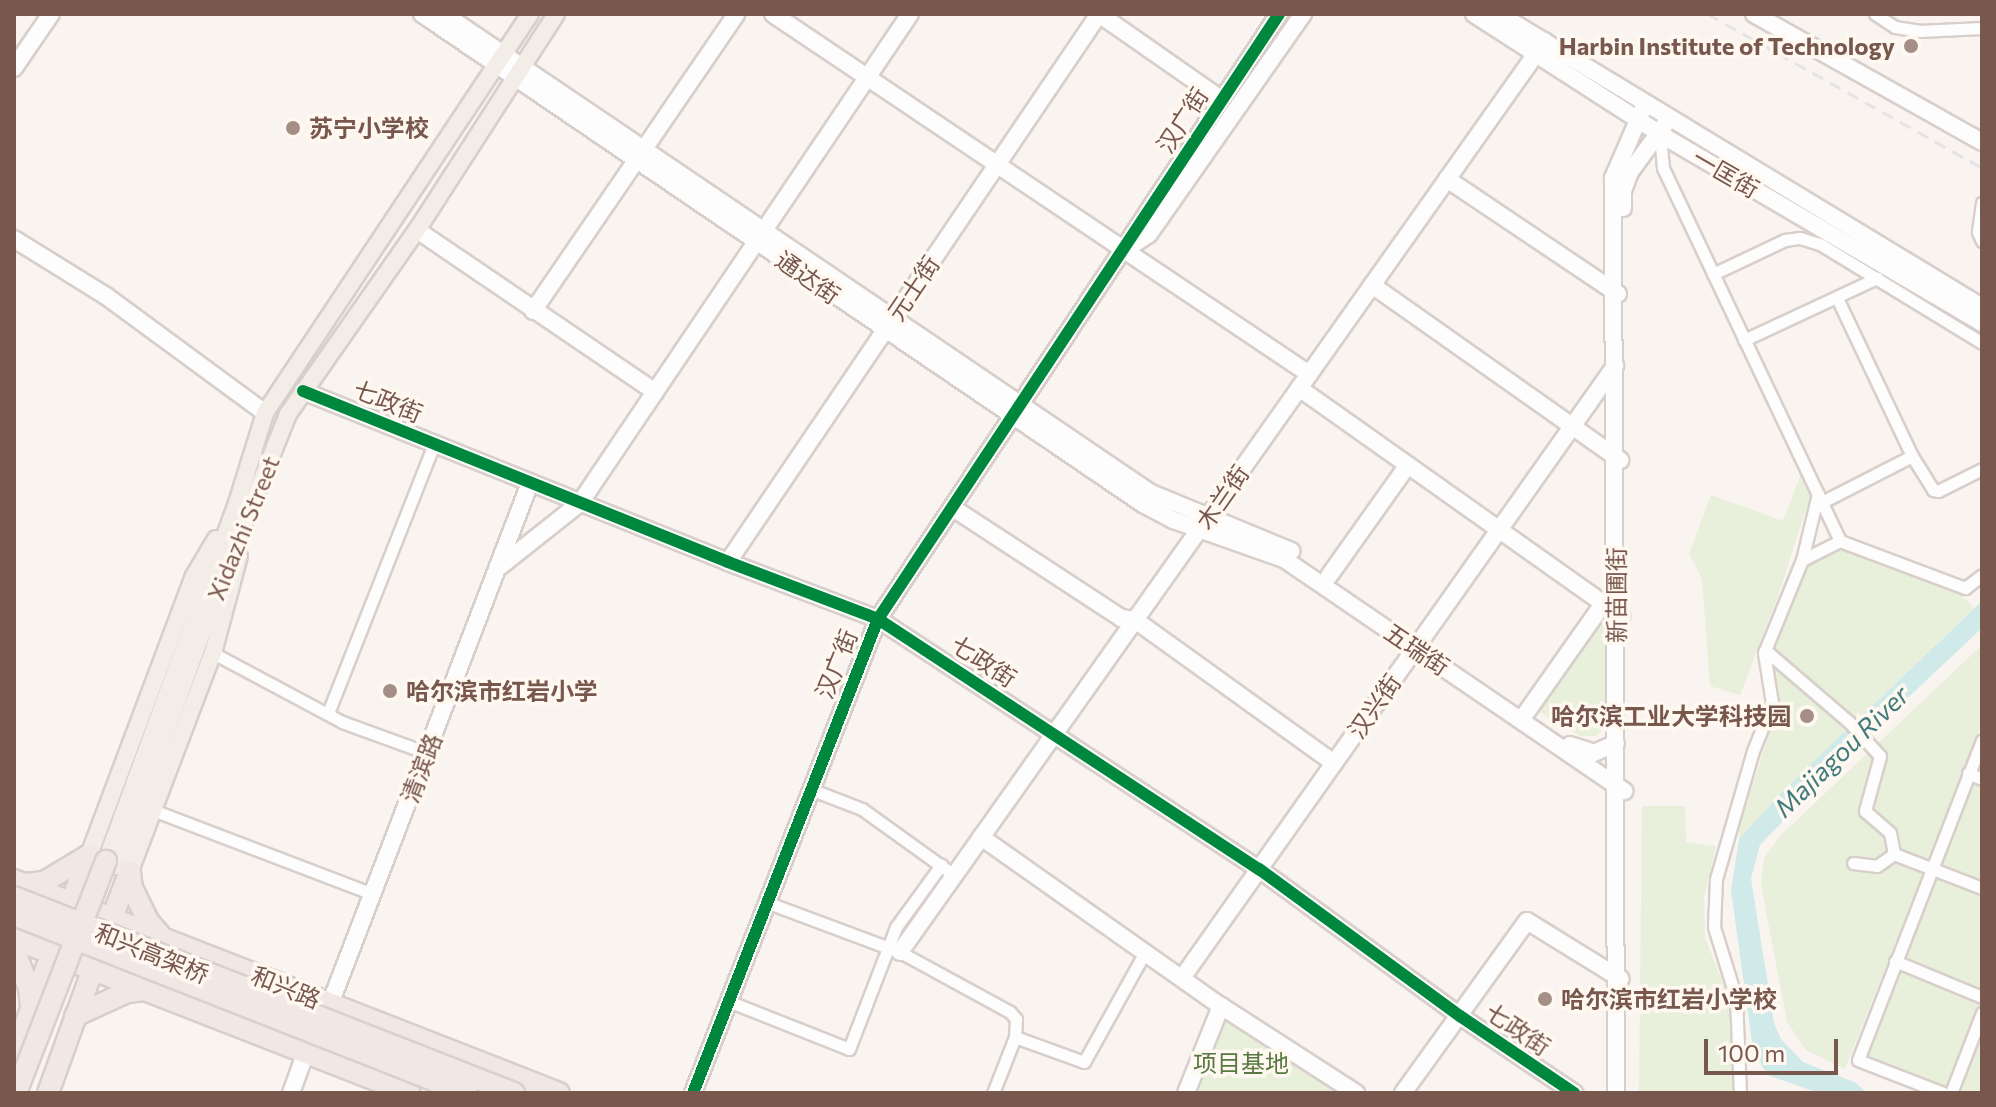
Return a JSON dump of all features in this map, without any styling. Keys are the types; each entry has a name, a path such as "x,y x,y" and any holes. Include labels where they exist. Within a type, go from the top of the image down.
{"highway":[{"path":"17,887 110,863"},
{"path":"14,1055 72,902 110,863"},
{"path":"48,1093 112,918 110,863"},
{"path":"110,863 132,888 148,921 163,938"},
{"name":"Xidazhi Street","path":"16,1093 110,863"},
{"name":"Xidazhi Street","path":"28,1093 110,863"},
{"name":"和兴路","path":"17,887 72,902 559,1093"},
{"name":"和兴高架桥","path":"17,887 514,1093"},
{"name":"和兴高架桥","path":"14,915 467,1093"},
{"path":"14,939 410,1093"},
{"path":"14,949 29,988 31,1009"},
{"path":"75,1016 127,992 147,990"}],"main road":[{"name":"Xidazhi Street","path":"244,506 265,413 530,14"},
{"name":"Xidazhi Street","path":"110,863 244,506 288,414 417,230 556,14"},
{"path":"110,863 153,810 213,653 244,506"},
{"path":"110,863 194,576 244,506"}],"street":[{"path":"14,68 51,14"},
{"name":"通达街","path":"422,14 499,60"},
{"name":"通达街","path":"444,14 517,73 1018,411 1143,504 1204,522"},
{"path":"533,311 736,14"},
{"path":"773,14 1124,251 1304,381 1408,465 1614,612 1526,713"},
{"path":"498,568 580,503 910,14"},
{"path":"1099,14 1215,95"},
{"name":"元士街","path":"728,562 1099,14"},
{"name":"汉广街","path":"1124,251 1128,228 1267,14"},
{"name":"汉广街","path":"693,1093 878,619 1279,14"},
{"name":"汉广街","path":"1124,251 1164,200 1289,14"},
{"name":"汉广街","path":"1124,251 1149,234 1303,14"},
{"name":"一匡街","path":"1474,14 1541,47"},
{"name":"一匡街","path":"1499,14 1541,47 1641,112 1660,134 1982,323"},
{"path":"1754,14 1982,142"},
{"path":"1875,14 1895,27 1919,31 1982,28"},
{"name":"木兰街","path":"893,949 947,870 981,837 1541,47"},
{"name":"一匡街","path":"1641,112 1669,119 1982,307"},
{"name":"新苗圃街","path":"1620,788 1616,743 1614,612 1620,460 1613,178 1641,112"},
{"name":"新苗圃街","path":"1618,294 1623,191 1633,166 1669,119"},
{"path":"1660,134 1663,168 1840,541 1965,588 1982,575"},
{"path":"1447,179 1618,294"},
{"path":"1982,203 1978,232 1982,241"},
{"path":"417,230 655,392"},
{"path":"1713,274 1785,240 1800,238 1820,244 1982,343"},
{"path":"14,239 106,296 265,413"},
{"path":"1744,340 1877,278"},
{"path":"1372,285 1574,424 1620,460"},
{"path":"1837,298 1912,456 1933,490 1938,491 1982,469"},
{"name":"汉兴街","path":"1182,978 1618,361"},
{"name":"七政街","path":"303,391 878,619 1259,869 1460,1016 1574,1093"},
{"path":"328,713 434,444"},
{"path":"1740,1093 1736,998 1714,927 1716,879 1772,703 1765,650 1802,560 1820,498 1912,456"},
{"path":"1329,576 1408,465"},
{"name":"清滨路","path":"301,1093 330,1005 530,483"},
{"path":"953,508 1121,618 1135,620 1334,763"},
{"name":"五瑞街","path":"1204,522 1279,545 1329,576 1620,788"},
{"name":"五瑞街","path":"1204,522 1284,559 1526,713 1574,748 1587,753 1602,752 1616,743"},
{"path":"1802,560 1840,541"},
{"name":"新苗圃街","path":"1614,612 1620,788 1618,1093"},
{"path":"1765,650 1849,722 1880,756 1865,811 1890,833 1894,854"},
{"path":"213,653 342,722 427,753"},
{"path":"1943,1093 1858,1060 1930,867 1982,740"},
{"path":"1968,773 1982,779"},
{"path":"810,789 862,809 947,870"},
{"path":"153,810 373,894"},
{"path":"981,837 1221,1006 1356,1093"},
{"path":"1853,863 1877,866 1894,854"},
{"path":"1894,854 1982,888"},
{"path":"766,902 893,949 1010,1012 1016,1019 1015,1037 993,1093"},
{"path":"1403,1093 1527,921 1618,978"},
{"path":"728,1001 849,1049 893,949"},
{"path":"1015,1037 1084,1062 1145,952"},
{"path":"1895,961 1982,997"},
{"path":"1186,1093 1221,1006"},
{"path":"1951,1093 1982,1013"},
{"name":"清滨路","path":"291,1093 302,1062 312,1053"}],"green space":[{"path":"1801,474 1811,494 1778,596 1740,695 1710,686 1702,579 1689,554 1711,495 1783,521"},
{"path":"1837,550 1849,551 1959,593 1974,608 1858,719 1773,648 1809,563"},
{"path":"1603,611 1610,617 1606,727 1596,736 1580,736 1534,709"},
{"path":"1982,645 1982,724 1845,1069 1806,1050 1787,1022 1761,885 1764,858 1780,836"},
{"path":"1774,666 1846,731 1739,839 1739,829 1779,702"},
{"path":"1972,783 1982,787 1982,880 1939,863"},
{"path":"1642,806 1685,806 1686,842 1716,846 1704,898 1705,938 1730,1001 1734,1093 1639,1093"},
{"path":"1933,876 1982,895 1982,993 1903,960"},
{"path":"1897,966 1982,1000 1948,1090 1864,1058"},
{"name":"项目基地","path":"1227,1017 1335,1093 1198,1093"},
{"path":"1982,1022 1982,1093 1957,1093"}],"water":[{"name":"Majiagou River","path":"1982,601 1982,628 1847,755 1760,845 1751,878 1774,1023 1781,1039 1803,1062 1856,1083 1867,1093 1819,1093 1770,1076 1763,1068 1752,1042 1731,890 1739,839 1788,786"}],"railway":[{"path":"1708,14 1982,168"}],"cycle path":[{"path":"693,1093 878,619 1279,14"},
{"path":"303,391 878,619 1259,869 1460,1016 1574,1093"}],"place":[{"name":"Harbin Institute of Technology","path":"1911,46"},
{"name":"苏宁小学校","path":"293,128"},
{"name":"哈尔滨市红岩小学","path":"390,691"},
{"name":"哈尔滨工业大学科技园","path":"1807,716"},
{"name":"哈尔滨市红岩小学校","path":"1545,999"}]}
